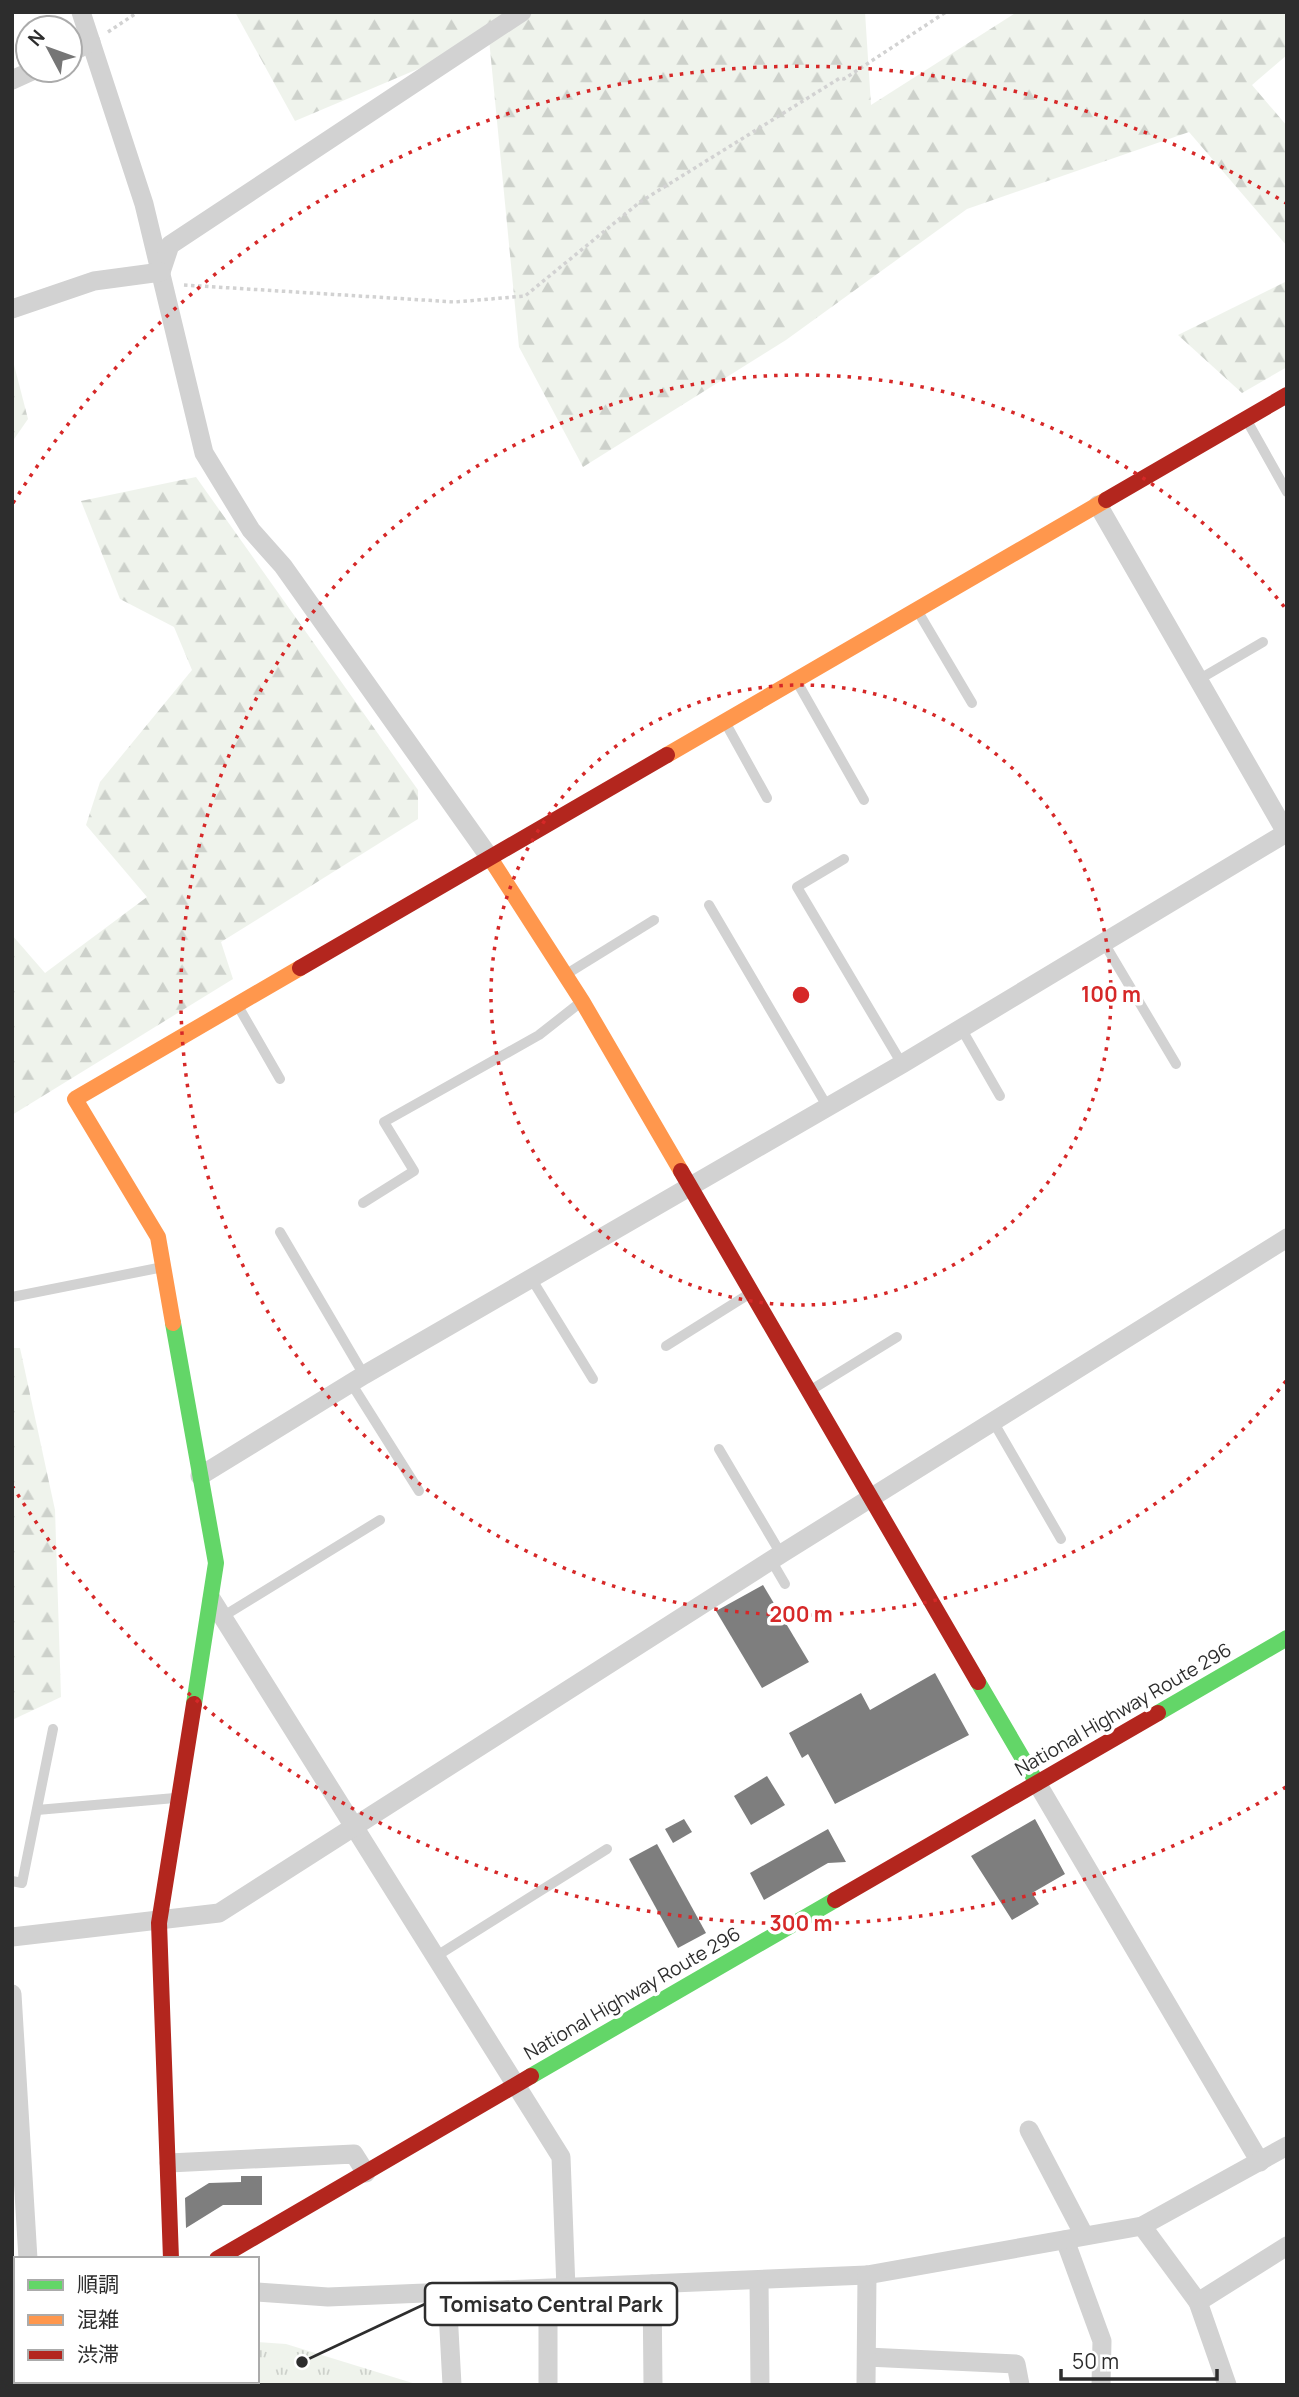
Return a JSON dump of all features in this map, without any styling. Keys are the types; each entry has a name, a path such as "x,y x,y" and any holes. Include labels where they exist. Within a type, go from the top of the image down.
{"main road":[{"path":"171,2257 159,1923 176,1798 217,1609 216,1563 158,1237 75,1099 1287,395"},
{"path":"490,858 582,1001 1037,1783"},
{"name":"National Highway Route 296","path":"220,2257 1287,1638"}],"street":[{"path":"81,12 144,204 204,453 251,530 284,566 490,858"},
{"path":"161,272 170,245 522,12"},
{"path":"84,45 91,42"},
{"path":"12,309 94,281 161,272"},
{"path":"200,1476 357,1379 690,1184 902,1064 1286,834 1098,505"},
{"path":"12,1937 159,1923 219,1913 776,1557 1287,1238"},
{"path":"217,1609 561,2157 557,2289 548,2385"},
{"path":"1037,1783 1260,2162"},
{"path":"12,1994 28,2257"},
{"path":"1029,2130 1084,2235"},
{"path":"259,2292 328,2297 867,2275 1142,2226 1287,2146"},
{"path":"169,2163 354,2154 366,2173"},
{"path":"1142,2226 1198,2302 1227,2385"},
{"path":"1065,2240 1102,2342 1101,2385"},
{"path":"1198,2302 1287,2246"},
{"path":"866,2385 867,2275"},
{"path":"759,2280 760,2385"},
{"path":"652,2284 653,2385"},
{"path":"447,2293 452,2385"},
{"path":"867,2357 1016,2364 1020,2385"}],"lane":[{"path":"1245,419 1287,492"},
{"path":"917,610 972,703"},
{"path":"1198,680 1263,642"},
{"path":"796,680 864,800"},
{"path":"725,721 767,798"},
{"path":"844,859 797,887 902,1064"},
{"path":"709,905 827,1106"},
{"path":"565,975 654,920"},
{"path":"1104,943 1177,1064"},
{"path":"363,1203 414,1171 384,1122 539,1035 582,1001"},
{"path":"237,1004 280,1079"},
{"path":"961,1028 1000,1096"},
{"path":"280,1232 419,1491"},
{"path":"12,1297 165,1267"},
{"path":"531,1278 593,1379"},
{"path":"666,1346 752,1292"},
{"path":"810,1391 897,1337"},
{"path":"994,1423 1061,1539"},
{"path":"719,1449 776,1557 785,1584"},
{"path":"217,1609 380,1520"},
{"path":"12,1881 22,1883 53,1729"},
{"path":"37,1810 176,1798"},
{"path":"436,1956 607,1849"}],"path":[{"path":"91,42 138,12"},
{"path":"161,272 184,285 455,302 525,296 640,202 840,78 844,79 946,12"}],"green space":[{"path":"235,12 865,12 871,105 1017,12 1287,12 1287,55 1252,85 1287,126 1287,246 1189,132 967,209 786,340 583,467 519,347 489,39 295,121"},
{"path":"1287,281 1287,367 1242,393 1178,335"},
{"path":"12,357 28,419 12,442"},
{"path":"196,477 418,790 418,819 221,942 233,979 12,1115 12,935 45,973 147,897 86,825 100,782 192,670 174,627 120,599 81,501"},
{"path":"12,1348 20,1348 55,1510 61,1697 12,1720"},
{"path":"259,2342 286,2344 419,2385 167,2385 259,2383"}],"building":[{"path":"763,1585 809,1662 762,1688 716,1611"},
{"path":"935,1673 969,1735 835,1804 808,1754 802,1758 789,1733 861,1693 870,1710"},
{"path":"767,1776 785,1805 751,1825 734,1796"},
{"path":"684,1819 692,1832 673,1843 665,1829"},
{"path":"1035,1819 1065,1874 1032,1893 1039,1904 1012,1920 971,1856"},
{"path":"828,1829 846,1862 828,1863 764,1900 750,1873"},
{"path":"657,1844 706,1933 678,1948 629,1859"},
{"path":"241,2176 262,2176 262,2205 223,2205 186,2228 185,2198 209,2183 241,2182"}],"traffic: fast":[{"path":"173,1323 216,1563 194,1704"},
{"path":"1158,1713 1287,1638"},
{"path":"978,1682 1037,1783"},
{"path":"531,2076 835,1900"}],"traffic: slow":[{"path":"667,755 1106,500"},
{"path":"490,858 582,1001 681,1171"},
{"path":"173,1323 158,1237 75,1099 300,968"}],"traffic: jam":[{"path":"1106,500 1287,395"},
{"path":"300,968 667,755"},
{"path":"681,1171 978,1682"},
{"path":"171,2257 159,1923 194,1704"},
{"path":"835,1900 1158,1713"},
{"path":"220,2257 531,2076"}],"place":[{"name":"Tomisato Central Park","path":"302,2362"}]}
